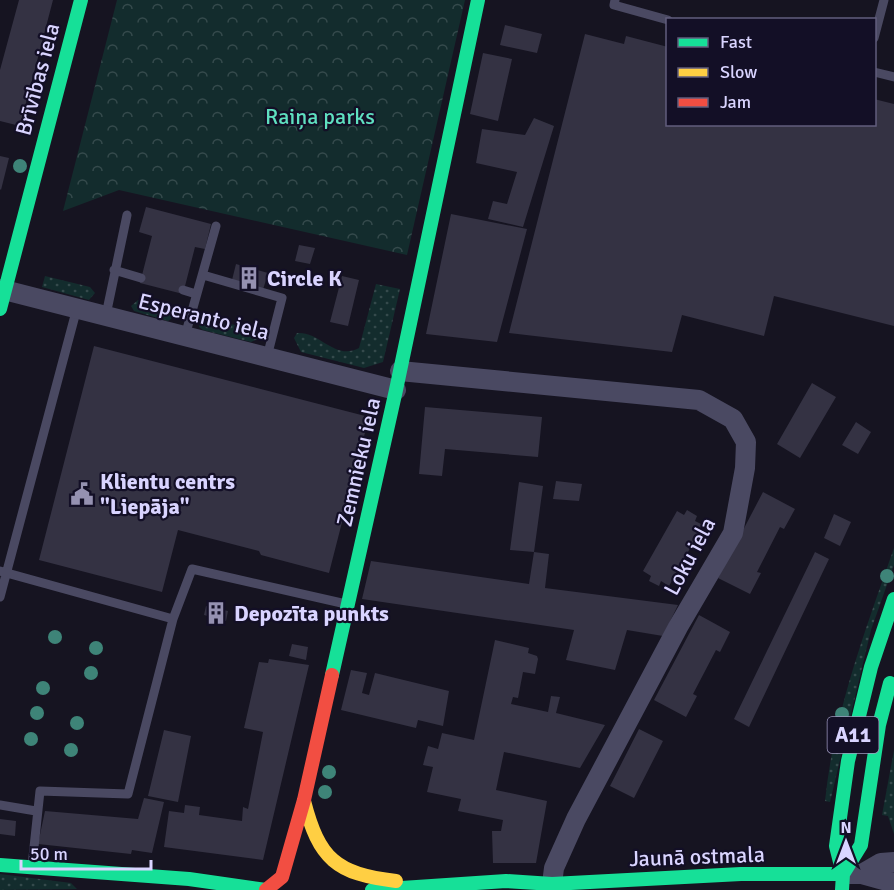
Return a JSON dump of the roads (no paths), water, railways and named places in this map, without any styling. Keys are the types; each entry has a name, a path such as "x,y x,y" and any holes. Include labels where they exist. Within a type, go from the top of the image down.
{"main road":[{"name":"Brīvības iela","path":"0,309 2,289 81,0"},
{"name":"Zemnieku iela","path":"266,890 282,877 304,800 396,390 478,0"},
{"name":"A11","path":"849,879 836,846 848,761 868,678 894,599"},
{"name":"A11","path":"849,879 861,845 879,725 894,671"},
{"path":"304,800 314,837 347,871 367,879 433,885"},
{"path":"0,865 189,879 266,890"},
{"name":"Jaunā ostmala","path":"372,890 506,881 543,887 741,874 849,879"}],"street":[{"name":"Esperanto iela","path":"2,289 396,390"},
{"name":"Loku iela","path":"400,371 699,400 733,419 746,442 746,468 733,533 678,627 576,819 543,887"},
{"path":"849,879 881,863 894,862"},
{"path":"849,879 894,883"}],"lane":[{"path":"615,0 614,5 666,19"},
{"path":"876,30 884,0"},
{"path":"876,72 894,77"},
{"path":"106,315 127,215"},
{"path":"185,336 216,226"},
{"path":"114,270 141,278"},
{"path":"203,275 282,298 267,357"},
{"path":"183,290 196,294"},
{"path":"0,597 3,572 76,308"},
{"path":"32,869 36,811 40,791 128,794 173,619 192,569 347,604"},
{"path":"3,572 173,619"},
{"path":"0,805 36,811"}],"place":[{"name":"Circle K","path":"249,278"},
{"name":"Klientu centrs \"Liepāja\"","path":"82,494"},
{"name":"Depozīta punkts","path":"216,613"}],"park label":[{"name":"Raiņa parks","path":"320,116"}]}
